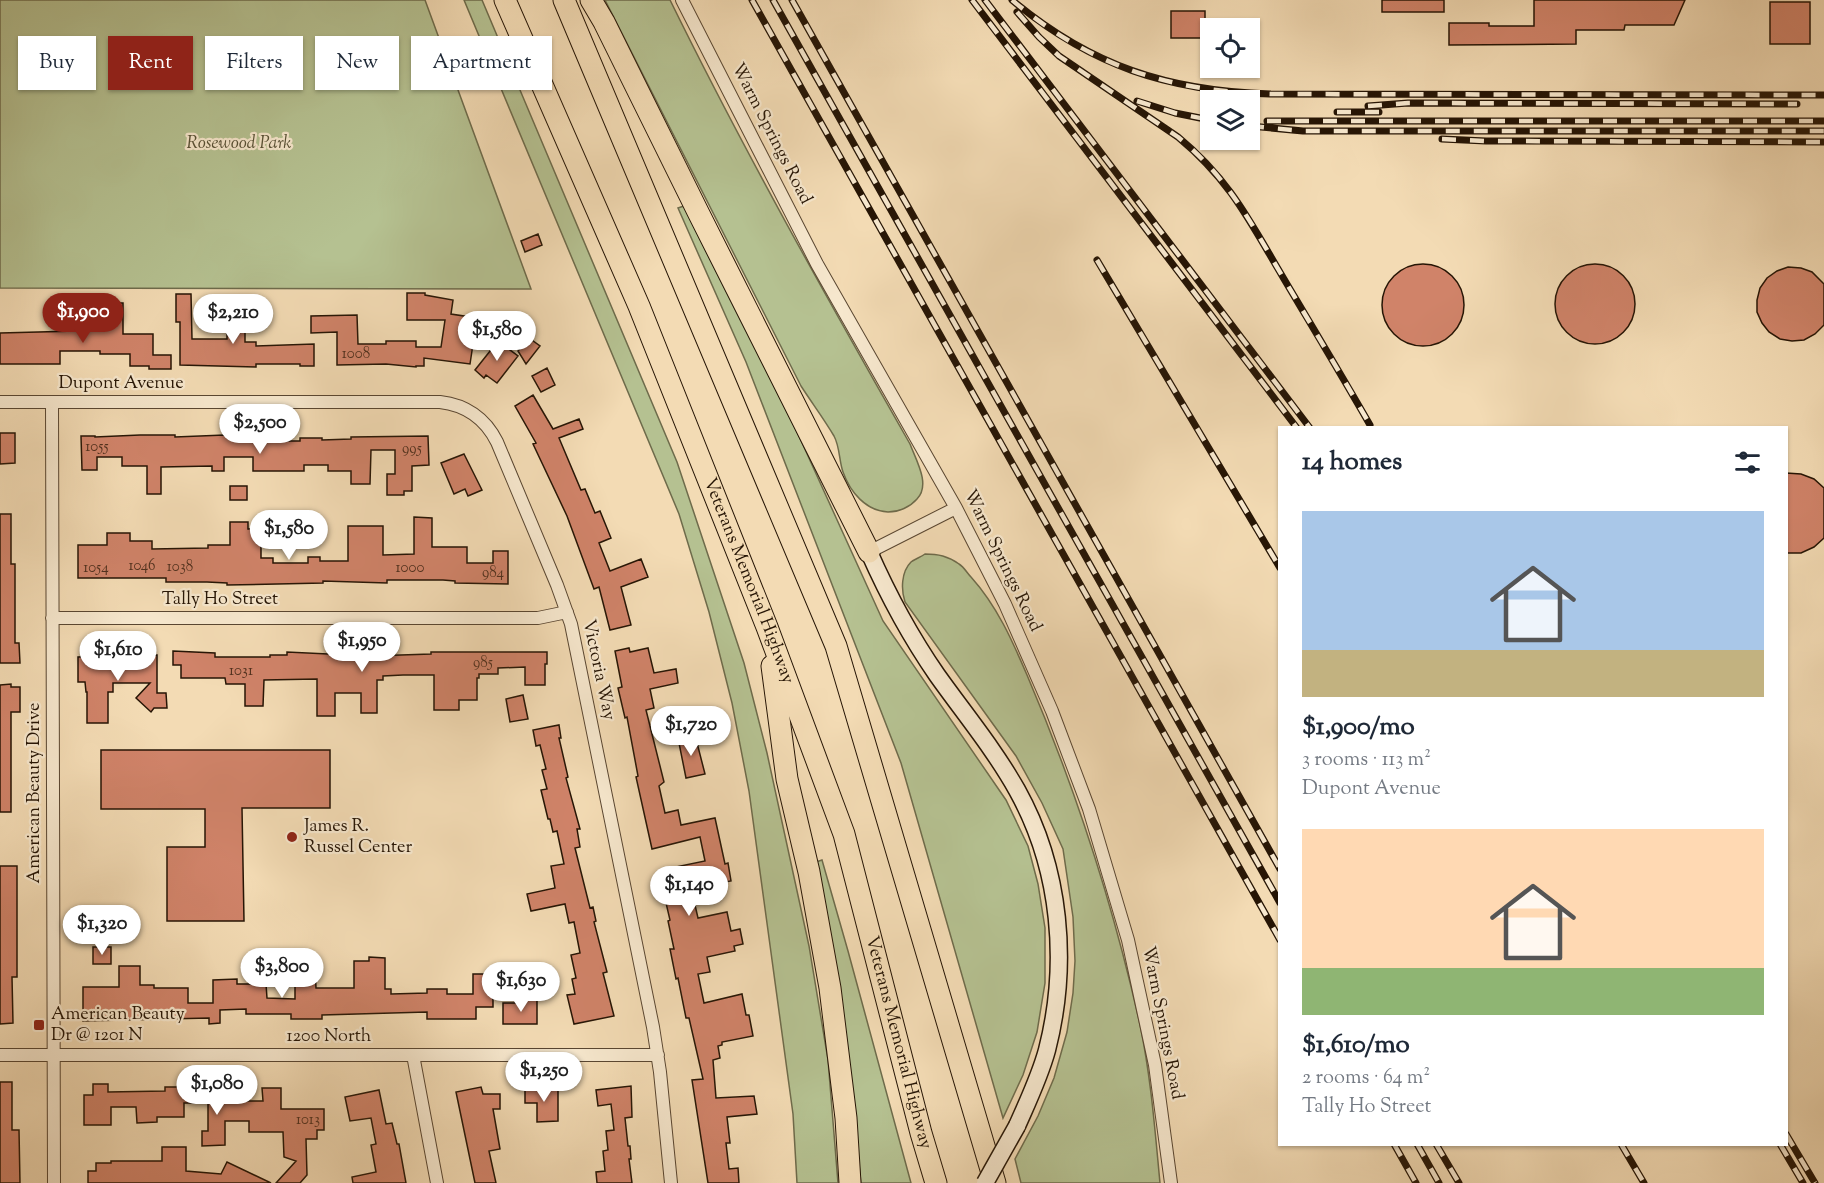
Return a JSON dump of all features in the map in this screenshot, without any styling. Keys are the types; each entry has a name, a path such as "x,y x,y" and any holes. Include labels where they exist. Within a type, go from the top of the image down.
{"highway":[{"name":"Veterans Memorial Highway","path":"505,0 639,306 766,627 844,834 936,1183"},
{"path":"564,0 836,646 995,1183"},
{"path":"591,0 869,552"},
{"path":"766,627 787,779 809,872 830,988 846,1118 850,1183"}],"main road":[{"path":"869,552 907,629 937,675 997,757 1017,790 1032,819 1052,885 1060,953 1059,987 1047,1052 1034,1089 1017,1126 986,1183"}],"street":[{"name":"Warm Springs Road","path":"682,0 817,264 956,508 1005,604 1052,711 1089,809 1128,940 1153,1054 1171,1183"},
{"name":"Dupont Avenue","path":"0,402 431,402 458,405"},
{"name":"American Beauty Drive","path":"52,402 54,1183"},
{"name":"Victoria Way","path":"458,405 482,419 493,433 567,612 658,1055 671,1183"},
{"path":"869,552 956,508"},
{"name":"Tally Ho Street","path":"52,618 538,618 567,612"},
{"name":"1200 North","path":"0,1055 658,1055"},
{"path":"413,1055 437,1183"}],"green space":[{"name":"Rosewood Park","path":"0,0 425,0 438,36 411,36 411,90 458,90 531,289 0,288"},
{"path":"464,0 482,0 497,36 479,36"},
{"path":"605,0 670,0 817,279 910,444 921,472 923,487 917,499 908,507 892,512 880,511 866,504 850,487 843,472 834,436 801,386"},
{"path":"502,90 520,90 677,462 744,663 767,753 809,946 828,1060 838,1183 797,1183 793,1114 749,791 732,703 709,612 679,514"},
{"path":"687,205 788,412 883,621 1006,800 1028,846 1038,884 1045,928 1045,983 1037,1032 1023,1075 1003,1118 901,763 746,362 678,208"},
{"path":"925,554 943,556 961,565 989,600 1016,649 1061,760 1091,847 1130,981 1150,1084 1160,1183 1021,1183 1015,1159 1038,1116 1054,1078 1067,1032 1073,993 1075,961 1073,917 1063,849 1042,803 1016,756 905,602 903,587 905,571 911,562"},
{"path":"822,860 911,1183 861,1183 844,1026 813,863"}],"building":[{"path":"1382,0 1444,0 1444,12 1382,12"},
{"path":"1534,0 1685,0 1674,25 1625,25 1624,30 1576,30 1576,44 1449,45 1449,23 1534,26"},
{"path":"1770,2 1810,2 1810,44 1770,44"},
{"path":"1171,11 1205,11 1205,18 1200,18 1200,38 1171,38"},
{"path":"538,234 542,245 525,252 521,241"},
{"path":"1423,264 1446,271 1452,276 1457,282 1464,305 1457,328 1452,334 1446,339 1423,346 1400,339 1394,334 1389,328 1382,305 1389,282 1394,276 1400,271"},
{"path":"1595,264 1610,267 1623,276 1632,289 1635,304 1632,319 1623,332 1610,341 1595,344 1580,341 1567,332 1558,319 1555,304 1558,289 1567,276 1580,267"},
{"path":"1788,267 1812,272 1824,284 1824,325 1804,340 1780,339 1769,332 1757,312 1760,288 1767,278"},
{"path":"407,293 425,293 425,295 453,300 451,314 477,318 470,364 424,358 424,366 416,367 386,364 337,365 337,332 311,333 311,316 357,315 358,344 416,341 416,347 441,347 445,320 407,320"},
{"path":"176,294 191,294 192,339 227,339 227,318 245,318 245,342 256,342 256,346 314,344 314,366 300,366 300,364 256,364 256,367 180,365 180,322 176,322"},
{"path":"106,303 123,303 123,334 153,334 153,355 171,355 171,369 130,366 130,354 100,354 100,351 60,351 60,364 0,364 0,333 76,331 76,326 106,326"},
{"path":"529,338 540,346 526,364 518,351"},
{"path":"498,341 518,356 497,383 486,375 484,378 475,370"},
{"path":"547,368 555,385 541,392 532,376"},
{"path":"533,395 553,429 579,419 583,429 559,438 581,490 585,489 595,513 600,511 611,538 599,543 610,571 641,559 648,577 621,587 631,625 610,630 599,587 594,589 567,516 533,444 536,443 515,406"},
{"path":"0,433 15,433 15,463 0,464"},
{"path":"81,436 243,436 243,441 428,436 429,465 412,466 412,491 404,491 404,495 387,495 387,474 395,474 395,450 371,450 370,484 351,484 351,471 328,471 328,465 304,465 304,471 253,471 253,457 224,457 224,471 212,471 212,466 161,467 161,494 147,494 147,466 122,466 122,457 97,457 97,470 82,470"},
{"path":"464,454 482,490 468,496 465,489 454,494 441,463"},
{"path":"1788,473 1801,474 1814,479 1824,488 1824,538 1814,547 1801,553 1788,553"},
{"path":"230,486 247,486 247,500 230,500"},
{"path":"0,514 11,514 11,564 15,564 15,643 19,643 20,663 0,663"},
{"path":"414,517 432,518 432,547 467,547 467,563 493,563 493,551 508,551 508,584 455,583 455,581 443,580 387,580 387,583 323,581 323,583 227,585 227,583 207,582 166,582 166,578 78,578 78,545 107,545 107,533 130,533 130,541 152,541 152,549 208,548 208,545 230,545 230,522 248,522 248,529 261,529 261,558 273,558 273,563 308,563 308,557 320,557 320,561 348,561 348,526 383,526 383,555 414,554"},
{"path":"629,648 630,652 648,648 654,673 676,669 678,683 650,689 654,708 646,710 664,782 659,786 665,813 678,810 681,825 715,818 725,864 728,863 731,881 691,888 698,918 727,912 731,931 740,929 743,944 734,946 735,951 707,957 710,972 698,974 704,1003 742,994 746,1015 749,1015 753,1036 722,1042 722,1045 718,1046 720,1058 713,1060 716,1098 754,1096 757,1114 727,1117 730,1143 726,1143 729,1169 738,1168 739,1183 708,1183 692,1080 703,1079 689,1018 686,1018 678,978 676,979 670,949 674,949 668,921 670,920 659,879 662,878 661,870 705,861 700,837 652,849 636,777 638,776 627,717 625,718 618,688 622,687 615,651"},
{"path":"173,651 215,653 215,657 270,657 270,655 287,655 287,652 370,656 431,654 431,652 547,652 547,664 545,664 545,685 525,685 525,667 498,668 498,674 479,674 477,700 459,700 459,710 434,710 434,675 403,675 383,676 383,680 377,680 377,713 361,713 361,693 335,693 335,716 317,716 317,679 264,680 263,706 245,706 245,684 226,684 225,678 181,678 181,665 173,665"},
{"path":"157,655 157,693 166,693 167,708 154,708 151,712 136,698 150,683 113,683 113,692 108,692 108,723 87,723 87,692 85,682 78,682 78,657"},
{"path":"11,684 11,687 20,687 20,712 11,712 11,812 0,812 0,685"},
{"path":"523,695 528,719 510,722 506,699"},
{"path":"559,725 561,738 559,738 568,777 566,778 580,829 577,829 580,847 575,848 590,908 593,907 596,921 594,922 607,972 603,973 614,1016 574,1024 567,995 575,994 572,979 576,978 571,955 580,953 574,922 569,923 565,904 531,911 527,894 555,888 551,866 564,864 557,831 553,832 541,790 547,789 542,770 546,769 540,745 536,746 533,730"},
{"path":"695,735 705,774 686,778 678,738"},
{"path":"101,750 330,750 330,808 242,808 244,921 167,921 167,847 205,847 205,809 101,809"},
{"path":"0,866 17,866 17,977 12,977 13,1023 0,1024"},
{"path":"93,947 111,947 111,964 93,964"},
{"path":"369,957 385,958 385,989 391,989 391,994 427,993 427,989 447,989 447,994 473,994 473,974 493,974 493,1007 476,1007 476,1019 427,1019 427,1012 322,1015 322,1019 291,1019 291,1014 246,1014 246,1009 220,1010 220,1023 209,1024 209,1018 83,1021 83,987 119,987 119,966 140,966 140,985 154,985 154,988 188,988 188,1003 213,1003 213,980 237,979 237,984 266,984 267,998 295,999 295,983 302,983 302,969 315,969 316,988 354,988 354,961 369,961"},
{"path":"525,999 537,999 537,1024 503,1024 503,1003 525,1003"},
{"path":"0,1082 12,1082 12,1130 19,1130 20,1183 0,1183"},
{"path":"93,1084 108,1084 108,1092 165,1091 165,1087 234,1087 234,1101 263,1101 262,1088 281,1088 281,1109 324,1109 324,1130 317,1130 317,1139 306,1139 307,1175 300,1183 276,1183 296,1161 284,1157 283,1132 249,1132 249,1121 225,1121 225,1145 202,1146 202,1131 208,1131 208,1103 184,1103 184,1117 157,1117 157,1122 137,1123 136,1107 111,1107 111,1125 84,1125 84,1095 93,1095"},
{"path":"631,1086 632,1117 625,1118 628,1146 630,1146 632,1183 597,1183 596,1172 605,1171 603,1151 608,1150 606,1131 614,1130 611,1104 598,1106 596,1090"},
{"path":"481,1087 483,1094 500,1094 500,1109 493,1109 500,1149 489,1151 496,1183 475,1183 456,1092"},
{"path":"525,1088 558,1088 558,1121 537,1122 537,1103 525,1103"},
{"path":"379,1090 386,1124 392,1123 397,1144 399,1144 406,1183 353,1183 352,1177 376,1172 371,1145 376,1144 371,1118 350,1121 345,1097"},
{"path":"162,1147 186,1147 186,1171 221,1174 227,1162 271,1183 88,1183 88,1171 96,1171 96,1163 162,1161"}],"railway":[{"path":"752,0 1278,936"},
{"path":"773,0 1278,899"},
{"path":"792,0 1278,865"},
{"path":"972,0 1295,426"},
{"path":"985,0 1308,426"},
{"path":"1012,0 1071,42 1132,71 1164,80 1233,92 1270,94 1824,95"},
{"path":"1017,12 1059,56 1178,137 1226,186 1370,425"},
{"path":"1137,101 1200,118"},
{"path":"1368,106 1408,103 1797,104"},
{"path":"1337,112 1379,112"},
{"path":"1267,121 1824,121"},
{"path":"1260,127 1303,131 1824,131"},
{"path":"1442,139 1824,142"},
{"path":"1097,260 1278,565"},
{"path":"1788,1137 1815,1183"},
{"path":"1395,1146 1416,1183"},
{"path":"1418,1146 1439,1183"},
{"path":"1437,1146 1459,1183"},
{"path":"1622,1146 1644,1183"},
{"path":"1781,1146 1803,1183"}],"place":[{"name":"James R. Russel Center","path":"292,837"},
{"name":"American Beauty Dr @ 1201 N","path":"39,1025"}]}
